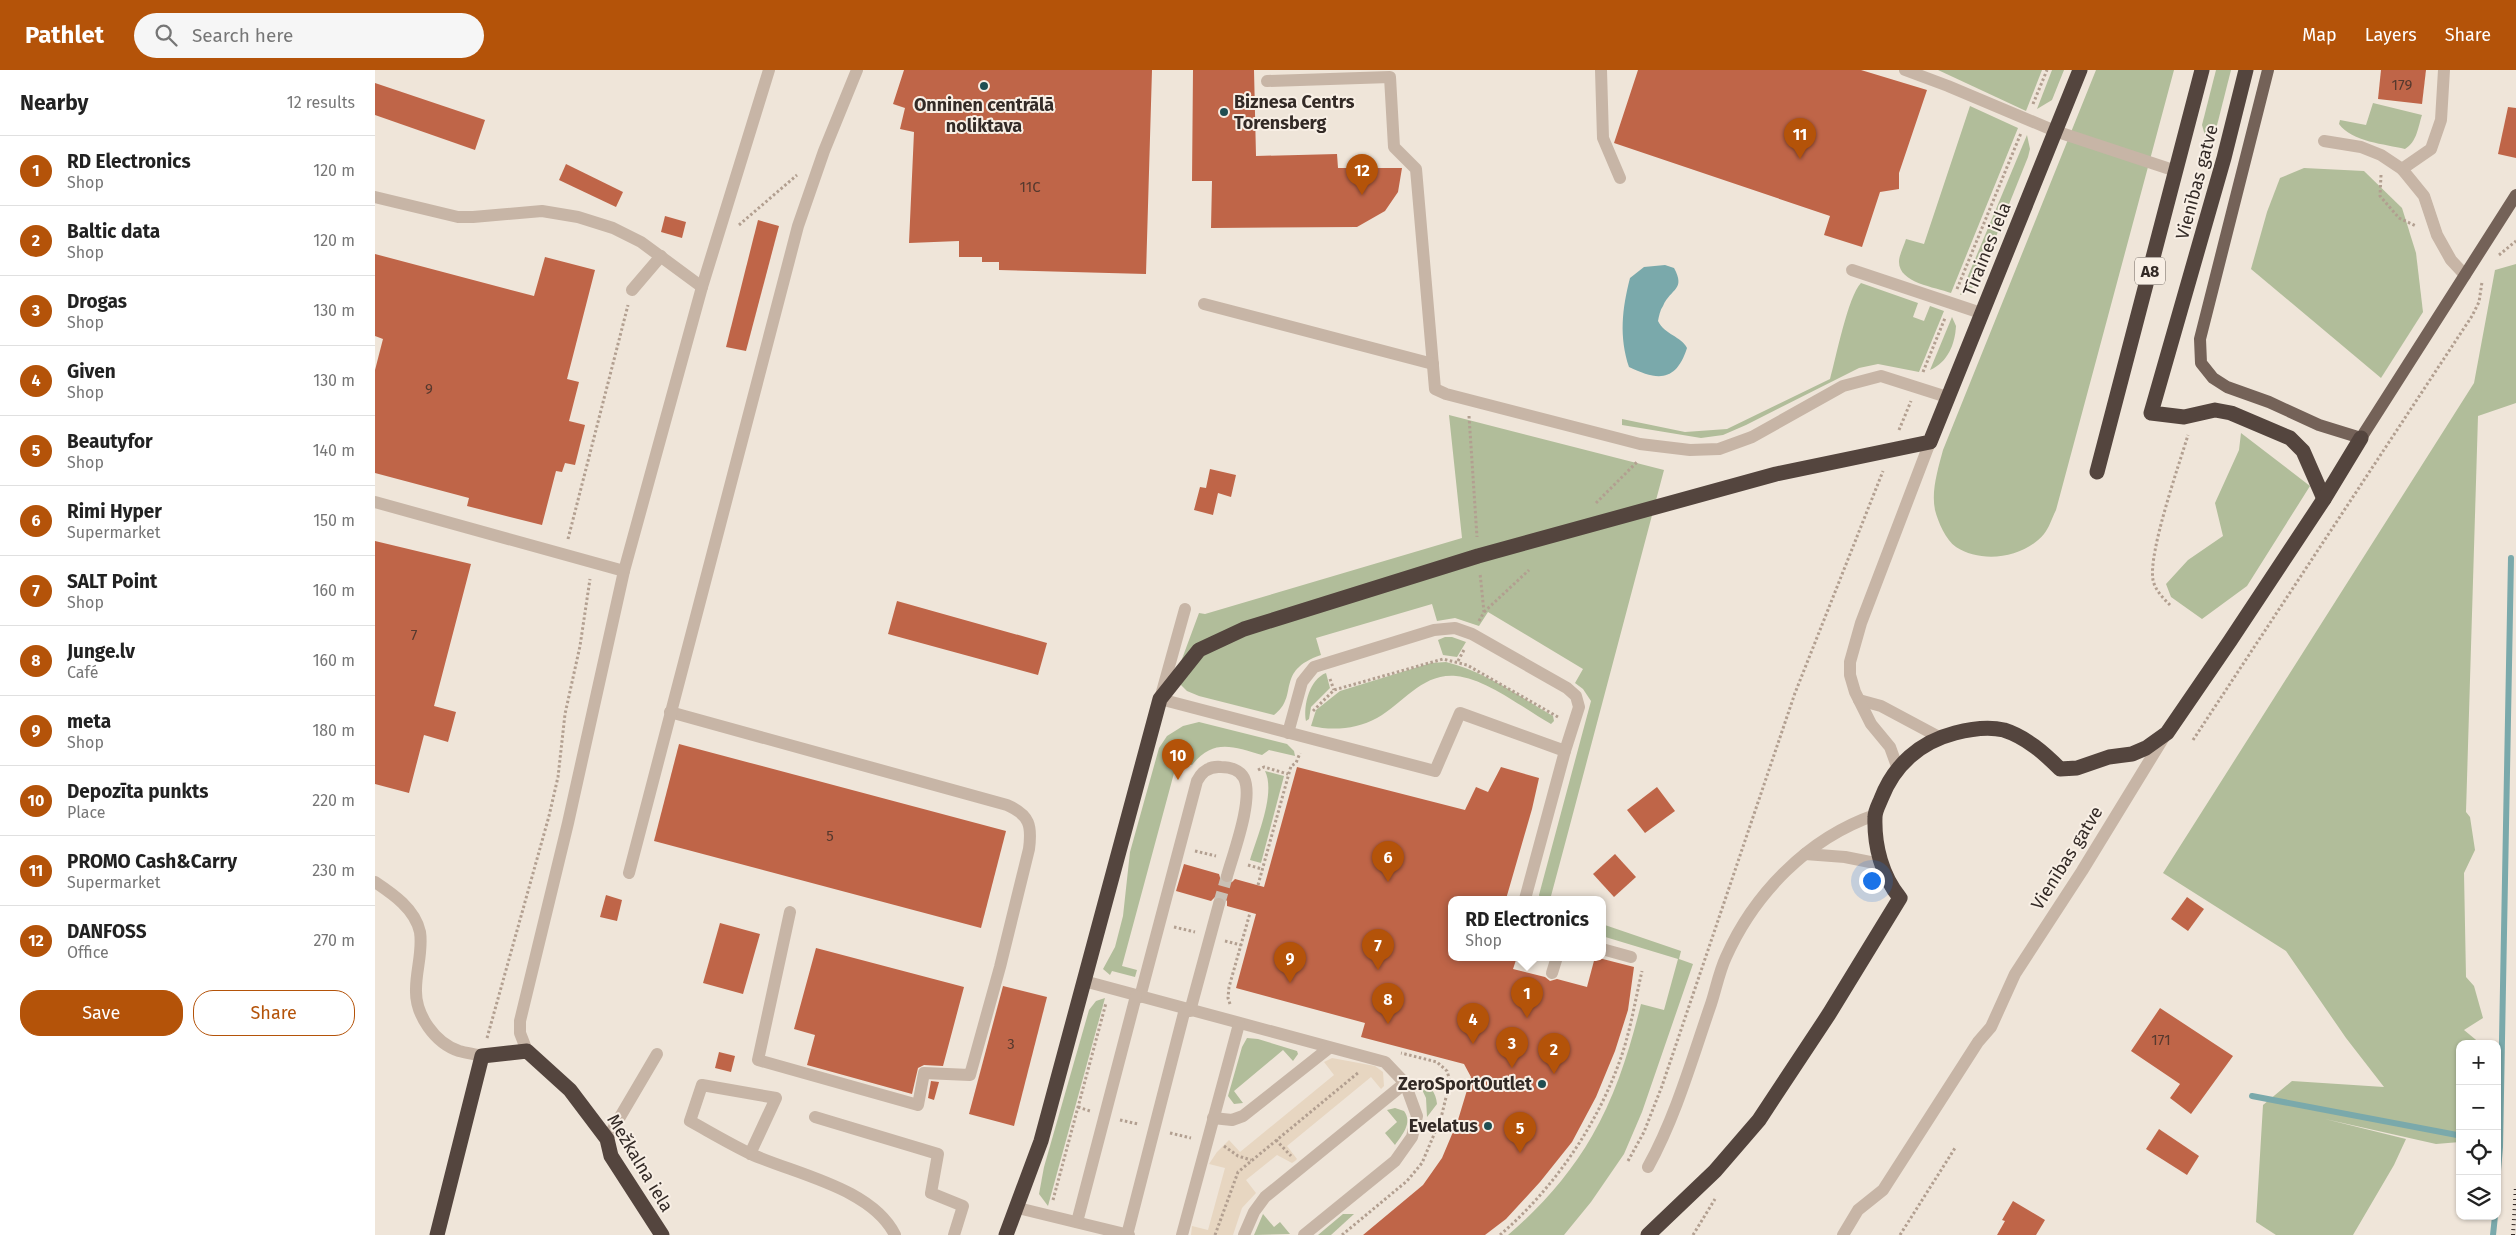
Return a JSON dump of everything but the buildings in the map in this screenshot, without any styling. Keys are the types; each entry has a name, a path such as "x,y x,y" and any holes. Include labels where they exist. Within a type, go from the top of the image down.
{"highway":[{"name":"Tīraines iela","path":"1929,442 2080,70"},
{"name":"Vienības gatve","path":"2097,472 2202,70"},
{"name":"Vienības gatve","path":"2246,70 2224,158 2151,413 2184,417 2215,410 2231,413 2290,438 2303,451 2324,499"},
{"name":"Vienības gatve","path":"2167,733 2230,642 2324,499 2361,438"},
{"path":"1007,1235 1041,1141 1160,699 1199,650 1244,629 1479,556 1776,474 1929,442"},
{"path":"1648,1235 1715,1171 1759,1120 1829,1014 1900,898 1892,888 1880,864 1875,815 1883,793 1897,769 1916,751 1939,738 1973,728 2003,730 2044,752 2060,769 2077,768 2109,757 2132,754 2146,748 2167,733"},
{"path":"437,1235 482,1056 527,1050"},
{"name":"Mežkalna iela","path":"527,1050 570,1090 607,1139 611,1156 662,1235"}],"main road":[{"path":"2268,70 2200,339 2201,363 2213,378 2227,387 2269,402 2319,425 2361,438"},
{"name":"Vienības gatve","path":"2361,438 2516,195"}],"street":[{"path":"527,1050 520,1033 520,1021 568,822 624,571 713,247 769,70"},
{"path":"629,873 798,226 823,151 857,70"},
{"path":"1601,70 1603,138 1620,178"},
{"path":"1905,70 1948,86 2026,121 2176,171"},
{"path":"2402,169 2431,149 2441,120 2444,70"},
{"path":"1267,81 1390,77 1394,147 1416,169 1435,388 1446,394 1654,447 1690,450 1719,449 1752,436 1843,386 1881,376 1947,397"},
{"path":"2324,141 2361,147 2381,155 2402,169 2424,196 2437,236 2451,260 2465,275"},
{"path":"375,197 458,217 473,218 543,211 578,217 613,228 641,242 702,287"},
{"path":"632,290 661,256"},
{"path":"1852,270 1981,313"},
{"path":"1204,304 1433,364"},
{"path":"1897,769 1890,746 1871,724 1859,700 1850,675 1850,662 1861,623 1929,442"},
{"path":"375,502 565,553 624,571"},
{"path":"1185,610 1160,699 1435,771 1460,713 1565,751"},
{"path":"1288,733 1302,682 1314,667 1434,630 1455,628 1472,634 1567,688 1576,696 1579,707 1565,751 1526,896"},
{"path":"1859,700 1881,706 1939,738"},
{"path":"670,712 1007,805 1019,810 1028,820 1031,834 1029,849 1000,967 969,1075 924,1073 918,1105 758,1060 790,912"},
{"name":"Vienības gatve","path":"1843,1235 1858,1210 1883,1190 1978,1042 1991,1027 2015,974 2082,871 2167,733"},
{"path":"1077,1222 1197,781 1205,771 1217,766 1228,767 1243,776 1246,785 1244,812 1227,876"},
{"path":"1648,1167 1674,1110 1725,958 1751,909 1805,854 1828,836 1875,815"},
{"path":"1805,854 1845,857 1880,864"},
{"path":"375,882 395,895 412,913 420,932 420,957 415,991 421,1017 436,1037 458,1051 482,1056"},
{"path":"1018,1208 1128,1235 1188,1010 1219,904"},
{"path":"1606,950 1631,957"},
{"path":"1552,973 1556,961"},
{"path":"1084,981 1385,1062 1405,1083 1417,1116 1412,1137 1395,1161 1304,1235"},
{"path":"1182,1235 1239,1024"},
{"path":"1213,1118 1232,1120 1243,1116 1329,1048"},
{"path":"607,1139 657,1054"},
{"path":"1244,1235 1254,1212 1265,1198 1405,1083"},
{"path":"750,1154 776,1098 701,1086 690,1121 750,1154 851,1193 889,1223 895,1235"},
{"path":"815,1117 938,1154 931,1193 963,1206 954,1235"}],"path":[{"path":"1907,410 2047,70"},
{"path":"713,247 823,151"},
{"path":"2381,155 2381,196 2399,218 2437,236"},
{"path":"2492,259 2516,241"},
{"path":"2193,740 2472,316 2479,302 2483,275"},
{"path":"565,553 632,290"},
{"path":"1467,400 1484,612"},
{"path":"1596,503 1654,447"},
{"path":"1628,1162 1644,1132 1662,1086 1795,693 1891,451"},
{"path":"482,1056 549,816 558,777 565,714 579,646 593,561"},
{"path":"1458,661 1484,612 1529,570"},
{"path":"1258,885 1291,766 1297,763 1314,709 1334,690 1443,659 1458,661 1574,726"},
{"path":"1243,776 1264,767 1288,774"},
{"path":"1500,1235 1528,1211 1570,1156 1596,1114 1619,1063 1645,960 1631,957"},
{"path":"1051,1208 1107,998"},
{"path":"1215,1235 1238,1172 1374,1059"},
{"path":"1900,1235 1955,1148"},
{"path":"1693,1235 1719,1191"},
{"path":"1342,1235 1368,1213"}],"green space":[{"path":"1938,70 2042,70 2026,111"},
{"path":"2052,70 2064,70 2052,100 2037,109"},
{"path":"2096,70 2174,70 2056,510 2044,534 2025,549 2002,556 1978,556 1956,547 1943,530 1936,515 1934,503 1937,472 1943,450"},
{"path":"2216,70 2231,70 2210,153 2202,125"},
{"path":"2373,103 2422,115 2417,134 2409,146 2405,149 2360,139 2339,124 2340,120 2366,125"},
{"path":"1970,106 2018,128 1951,293 1911,279 1901,269 1899,259 1906,239 1924,244"},
{"path":"2027,135 2030,149 2028,157 1983,269 1971,290 1960,295"},
{"path":"2304,168 2364,171 2402,208 2416,253 2423,312 2381,378 2251,269 2267,212 2280,178"},
{"path":"2516,264 2516,403 2478,416 2466,812 2470,817 2475,850 2464,873 2466,977 2474,986 2483,1018 2464,1030 2476,1040 2456,1040 2456,1142 2436,1144 2325,1119 2406,1139 2394,1165 2353,1235 2276,1235 2256,1222 2263,1105 2292,1081 2384,1087 2346,1038 2286,951 2163,873 2474,383 2495,270"},
{"path":"1861,283 1918,303 1913,317 1924,321 1930,306 1944,311 1919,372 1878,364 1859,368 1723,435 1701,438 1622,425 1622,419 1685,432 1727,429 1830,379 1847,314 1856,290"},
{"path":"1952,317 1956,326 1952,346 1942,362 1930,370"},
{"path":"1449,415 1664,470 1551,896 1539,895 1591,701 1583,689 1575,683 1583,669 1488,612 1479,626 1455,618 1437,621 1432,604 1316,638 1321,655 1297,668 1292,676 1286,700 1282,708 1274,715 1199,696 1187,691 1181,685 1179,667 1199,613 1205,614 1462,538"},
{"path":"2241,433 2310,486 2247,586 2202,619 2171,597 2166,584 2188,560 2223,536 2215,503 2239,450"},
{"path":"1452,637 1466,642 1457,657 1443,655 1438,640"},
{"path":"1446,662 1474,671 1501,685 1553,716 1554,721 1551,724 1493,689 1468,678 1444,676 1423,684 1387,712 1369,722 1353,727 1336,729 1311,726 1316,710 1340,691 1431,663"},
{"path":"1326,673 1330,688 1311,707 1309,719 1306,721 1305,715 1309,693 1320,676"},
{"path":"1199,722 1287,744 1294,751 1295,756 1269,750 1262,755 1242,749 1224,747 1208,751 1200,756 1192,765 1177,762 1122,966 1137,970 1135,977 1112,971 1110,975 1103,969 1115,947 1123,916 1130,852 1159,748 1167,736 1183,726"},
{"path":"1265,771 1284,776 1261,863 1250,860 1267,803 1268,780"},
{"path":"1606,925 1681,951 1679,959 1693,964 1642,1112 1624,1154 1591,1202 1564,1235 1508,1235 1554,1189 1584,1150 1608,1105 1621,1072 1641,1004 1664,1010 1678,959 1606,937"},
{"path":"1105,998 1048,1206 1039,1194 1044,1167 1089,1010 1096,1001"},
{"path":"1247,1038 1258,1039 1297,1051 1298,1054 1293,1061 1283,1050 1234,1091 1243,1103 1234,1104 1228,1096 1242,1047"},
{"path":"1418,1081 1432,1090 1437,1104 1427,1117 1426,1098"},
{"path":"1395,1108 1404,1111 1407,1124 1395,1145 1385,1133 1397,1122 1387,1110"},
{"path":"1263,1214 1274,1227 1280,1222 1290,1234 1254,1235"},
{"path":"1343,1214 1354,1214 1331,1235 1318,1235"}],"shaded area":[{"path":"1332,1058 1375,1066 1383,1072 1384,1086 1381,1089 1371,1077 1287,1146 1297,1159 1295,1161 1292,1163 1277,1155 1246,1180 1256,1193 1242,1208 1233,1235 1191,1235 1192,1226 1208,1230 1225,1168 1209,1164 1217,1152 1229,1140 1240,1152 1334,1075 1324,1062"}],"water":[{"path":"1665,265 1674,268 1678,285 1666,300 1658,321 1661,326 1687,348 1683,359 1671,373 1665,376 1657,376 1639,372 1629,367 1624,345 1623,323 1630,278 1644,267"}],"waterway":[{"path":"2498,1175 2500,1147 2511,558"},
{"path":"2252,1096 2456,1135"},
{"path":"2493,1235 2495,1220"}],"tunnel":[{"path":"1219,904 1227,876"}],"railway":[{"path":"2513,1235 2516,1185"}],"place":[{"name":"Onninen centrālā noliktava","path":"984,86"},
{"name":"Biznesa Centrs Torensberg","path":"1224,112"},
{"name":"PROMO Cash&Carry","path":"1800,159"},
{"name":"DANFOSS","path":"1362,195"},
{"name":"Depozīta punkts","path":"1178,780"},
{"name":"Rimi Hyper","path":"1388,882"},
{"name":"SALT Point","path":"1378,970"},
{"name":"meta","path":"1290,983"},
{"name":"RD Electronics","path":"1527,1018"},
{"name":"Junge.lv","path":"1388,1024"},
{"name":"Given","path":"1473,1044"},
{"name":"Drogas","path":"1512,1068"},
{"name":"Baltic data","path":"1554,1074"},
{"name":"ZeroSportOutlet","path":"1542,1084"},
{"name":"Evelatus","path":"1488,1126"},
{"name":"Beautyfor","path":"1520,1153"}]}
